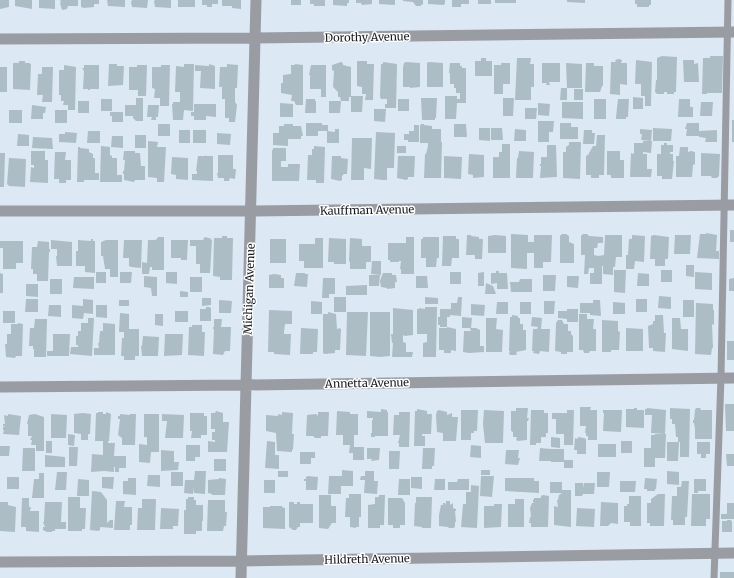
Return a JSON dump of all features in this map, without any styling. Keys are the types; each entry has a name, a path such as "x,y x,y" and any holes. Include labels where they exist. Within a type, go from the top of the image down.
{"street":[{"name":"Michigan Avenue","path":"241,578 256,0"},
{"name":"Dorothy Avenue","path":"0,39 255,38 731,32"},
{"name":"Kauffman Avenue","path":"0,211 251,211 729,206"},
{"name":"Annetta Avenue","path":"0,387 734,378"},
{"name":"Hildreth Avenue","path":"0,562 241,561 734,553"}],"lane":[{"path":"714,578 729,206 731,32 728,0"}],"building":[{"path":"0,0 9,0 9,7 0,9"},
{"path":"15,0 32,0 32,9 15,6"},
{"path":"39,0 55,0 55,9 39,8"},
{"path":"60,0 78,0 78,6 68,6 67,9 62,10"},
{"path":"81,0 99,0 99,4 94,4 94,7 84,8 81,7"},
{"path":"107,0 125,0 125,7 108,6"},
{"path":"132,0 148,0 147,8 132,7"},
{"path":"155,0 171,0 171,8 155,7"},
{"path":"178,0 195,0 195,7 178,7"},
{"path":"202,0 218,0 218,4 212,4 212,7 207,7 207,5 202,5"},
{"path":"222,0 241,0 241,9 232,8 232,6 222,6"},
{"path":"291,0 301,0 301,5 291,5"},
{"path":"310,0 325,0 325,6 314,6 314,4 310,4"},
{"path":"333,0 349,0 349,3 347,3 347,6 333,5"},
{"path":"356,0 372,0 372,4 362,5 361,3 356,3"},
{"path":"379,0 395,0 395,5 379,4"},
{"path":"403,0 423,0 423,4 416,6 413,2"},
{"path":"428,0 445,0 445,3 444,5 428,4"},
{"path":"452,0 469,0 469,4 461,4 461,7 452,7"},
{"path":"478,0 491,0 491,4 478,4"},
{"path":"495,0 516,0 516,3 495,3"},
{"path":"567,0 585,0 585,3 567,2"},
{"path":"635,0 651,0 651,5 649,5 649,7 637,7"},
{"path":"662,56 677,57 676,92 674,92 674,94 667,94 667,92 664,92 664,94 657,94 655,92 657,80 657,58"},
{"path":"710,56 723,56 722,93 702,94 703,58 710,58"},
{"path":"481,58 486,58 486,61 492,61 492,76 475,76 475,61 481,61"},
{"path":"517,58 531,58 530,64 534,64 534,87 531,87 531,100 515,100"},
{"path":"615,60 622,60 621,63 627,63 627,85 620,84 620,95 610,94 611,62 616,62"},
{"path":"636,60 652,62 651,106 645,106 645,96 641,96 641,84 635,84"},
{"path":"683,60 694,60 694,64 698,63 699,82 684,82"},
{"path":"19,61 25,61 25,63 31,64 30,90 13,89 13,63 19,63"},
{"path":"357,61 367,61 367,64 374,64 373,100 365,100 366,94 362,94 362,87 357,86"},
{"path":"342,62 343,65 351,67 351,97 349,97 349,101 341,101 340,97 338,97 338,92 333,87 334,71 332,70 332,65"},
{"path":"383,62 397,64 396,108 385,108 387,99 381,99 380,97 381,64 383,64"},
{"path":"404,63 420,63 420,87 403,87 403,67"},
{"path":"427,63 443,63 443,87 427,87"},
{"path":"450,63 460,63 462,68 466,68 466,103 457,103 456,119 445,119 445,96 457,96 457,99 460,99 460,93 456,93 454,84 450,84"},
{"path":"501,63 510,63 510,84 503,84 503,94 494,94 494,65 501,65"},
{"path":"542,63 560,63 560,82 549,82 550,85 546,85 547,83 542,83"},
{"path":"566,63 582,64 582,88 567,88"},
{"path":"586,63 594,63 594,66 603,66 603,86 600,92 585,92"},
{"path":"109,64 124,66 123,85 108,86"},
{"path":"184,64 194,64 193,111 184,110 183,120 173,120 172,104 173,102 180,102 180,92 175,92 176,66 184,67"},
{"path":"209,64 215,66 215,89 200,88 201,71 195,71 195,65 209,66"},
{"path":"227,64 238,65 237,88 235,88 235,102 237,105 235,122 229,122 229,118 225,118 225,99 222,99 222,87 219,87 220,67 227,67"},
{"path":"64,65 76,67 75,110 68,110 68,105 63,105 64,101 61,101 61,95 59,95 59,70 64,70"},
{"path":"84,65 99,65 99,89 83,89 84,71 82,68 84,68"},
{"path":"137,65 147,65 146,96 138,96 138,90 129,90 129,67 137,67"},
{"path":"161,65 170,65 169,106 160,106 160,98 154,98 155,89 152,88 152,67 161,67"},
{"path":"291,65 303,65 303,105 296,105 294,101 291,101 292,95 281,93 283,75 291,74"},
{"path":"311,65 326,65 326,97 321,97 321,89 310,89 309,75"},
{"path":"0,67 7,67 7,92 0,92"},
{"path":"42,67 53,67 52,102 42,102 43,95 37,95 38,74 42,74"},
{"path":"561,88 567,88 567,100 560,100"},
{"path":"574,89 583,89 583,100 574,100"},
{"path":"351,96 363,96 362,112 351,112"},
{"path":"633,97 643,98 643,109 633,109"},
{"path":"136,98 143,98 143,121 136,121 133,116 125,116 125,105 136,105"},
{"path":"421,98 437,98 435,120 422,120"},
{"path":"503,98 514,98 513,116 503,116"},
{"path":"101,99 112,99 112,111 101,111"},
{"path":"306,99 315,99 316,113 305,113"},
{"path":"398,99 409,99 409,111 398,111"},
{"path":"594,99 606,99 606,119 594,119"},
{"path":"618,99 629,99 628,117 626,117 626,119 616,119"},
{"path":"679,99 690,99 690,107 693,107 693,117 678,117"},
{"path":"78,101 89,101 89,113 78,113"},
{"path":"329,101 341,101 340,113 329,113"},
{"path":"562,102 583,102 583,119 562,118"},
{"path":"701,102 713,102 712,116 700,116"},
{"path":"280,103 293,104 293,117 280,117"},
{"path":"538,103 550,104 549,116 538,115"},
{"path":"194,104 216,104 216,117 206,116 206,120 194,120 194,116 191,116 191,112 194,112"},
{"path":"32,105 46,107 45,113 43,113 43,119 31,119"},
{"path":"148,105 159,105 158,117 156,117 156,120 151,120 152,117 147,117"},
{"path":"525,108 537,108 536,119 525,119"},
{"path":"374,109 386,109 385,122 374,121"},
{"path":"9,110 22,110 22,123 9,123"},
{"path":"55,110 67,110 67,123 55,123"},
{"path":"110,112 123,112 123,122 112,122"},
{"path":"732,120 734,120 734,142 732,142"},
{"path":"538,121 554,121 553,132 549,132 549,142 538,142"},
{"path":"306,123 322,123 322,125 328,125 328,131 318,131 318,136 306,136"},
{"path":"560,123 571,123 571,127 578,127 578,139 560,139"},
{"path":"687,123 699,123 699,131 717,130 717,142 705,142 706,138 699,136 686,136 687,129 685,129"},
{"path":"158,124 170,124 170,136 158,136"},
{"path":"284,124 301,126 303,136 301,136 301,139 288,139 288,146 273,145 273,133 279,133 279,126 284,126"},
{"path":"421,124 432,126 432,129 441,129 441,178 424,178 425,154 428,143 420,143"},
{"path":"454,124 466,124 467,137 454,137"},
{"path":"414,125 419,125 419,142 408,142 408,140 404,140 404,134 409,134 409,131 414,131"},
{"path":"479,128 490,128 490,141 479,140"},
{"path":"491,128 502,128 503,140 491,140"},
{"path":"653,128 672,129 671,141 653,141"},
{"path":"335,129 339,129 339,143 327,143 327,131 335,132"},
{"path":"515,129 526,130 526,141 514,141"},
{"path":"640,129 652,130 651,141 641,140 642,134 640,134"},
{"path":"179,130 190,130 190,143 179,143"},
{"path":"193,130 206,130 206,143 193,143"},
{"path":"584,130 592,130 592,133 595,133 594,144 583,144"},
{"path":"88,131 100,131 100,143 87,143"},
{"path":"65,132 77,133 76,143 59,142 59,134 65,134"},
{"path":"376,132 395,133 394,168 387,168 387,180 374,179"},
{"path":"217,133 231,134 230,145 217,144"},
{"path":"18,134 29,135 29,146 17,146"},
{"path":"135,135 146,135 146,148 135,148"},
{"path":"597,135 605,135 604,175 599,175 599,178 591,178 591,175 586,175 586,156 593,146 596,146"},
{"path":"112,136 123,136 123,148 111,147"},
{"path":"33,137 52,138 53,149 32,148"},
{"path":"352,138 372,138 371,169 364,168 364,180 351,180"},
{"path":"148,141 158,142 157,147 166,147 164,182 157,182 157,178 148,177"},
{"path":"643,141 652,141 651,153 643,152 643,154 647,154 647,169 652,169 651,177 630,177 631,153 634,154 634,143 643,143"},
{"path":"569,142 581,142 580,179 563,178 563,152 566,152 566,147 569,145"},
{"path":"664,143 667,143 667,145 673,145 673,152 670,152 670,154 673,154 674,161 672,179 662,179 662,176 657,176 657,154 661,154 661,145 664,145"},
{"path":"502,144 510,144 510,178 493,178 493,157 499,157 499,152 502,152"},
{"path":"547,145 556,145 557,177 540,178 541,157 547,157"},
{"path":"101,146 110,147 110,155 112,158 117,158 117,175 122,175 122,182 100,182"},
{"path":"314,146 325,147 324,183 316,183 316,180 307,180 308,155 312,155 312,149 314,149"},
{"path":"397,146 406,146 406,153 397,153"},
{"path":"78,147 89,149 89,152 93,154 93,158 95,158 95,173 99,173 99,180 84,180 84,182 77,182"},
{"path":"680,147 688,147 688,152 695,152 695,164 693,165 692,177 676,177 676,156 679,156"},
{"path":"273,148 286,148 286,161 281,161 281,167 288,167 288,164 300,164 299,181 272,181"},
{"path":"31,151 45,151 45,160 48,160 48,183 30,182 31,167 34,168 34,165 31,165"},
{"path":"124,151 135,151 135,153 140,153 141,166 145,166 145,180 135,180 134,182 124,180"},
{"path":"519,151 534,152 533,178 516,178 517,158"},
{"path":"607,151 620,151 620,160 624,160 624,178 611,178 611,175 607,175"},
{"path":"55,152 66,152 65,160 71,160 71,180 66,180 66,183 59,183 59,179 54,179"},
{"path":"0,153 5,153 4,187 0,187"},
{"path":"701,153 720,154 719,176 717,178 712,178 711,176 701,176"},
{"path":"469,154 484,155 484,177 473,178 473,175 468,174"},
{"path":"218,155 233,155 233,169 236,169 235,179 230,178 229,181 224,181 224,178 218,178"},
{"path":"198,156 213,156 213,181 192,180 192,174 197,174"},
{"path":"332,156 341,156 341,158 348,159 347,174 342,176 342,180 340,181 331,179"},
{"path":"398,156 415,156 414,177 408,177 406,180 397,178"},
{"path":"444,156 462,157 461,179 444,178"},
{"path":"172,157 188,158 188,180 176,179 176,175 171,174"},
{"path":"9,158 26,159 25,187 9,186 7,184"},
{"path":"730,230 734,230 734,242 730,242"},
{"path":"706,233 717,235 716,251 719,251 719,259 697,258 700,234"},
{"path":"511,234 528,235 528,242 534,242 534,235 552,235 551,262 543,262 543,268 534,268 534,253 527,253 527,269 511,268"},
{"path":"562,234 569,236 569,242 574,244 574,263 560,263 560,236"},
{"path":"583,234 603,237 603,243 598,243 597,248 594,248 594,255 598,256 604,255 605,235 622,235 622,257 616,257 615,267 613,267 613,275 603,274 602,266 602,284 590,284 590,273 594,273 594,268 589,268 588,274 584,274 585,255 581,255 581,236"},
{"path":"467,235 483,239 482,259 475,259 475,255 466,255"},
{"path":"632,235 645,236 644,262 635,261 634,269 626,269 626,255 628,255 629,239 632,239"},
{"path":"675,235 691,235 690,254 674,254"},
{"path":"222,236 233,238 232,280 220,280 220,277 213,276 214,238 222,238"},
{"path":"443,236 456,236 456,239 459,239 459,258 452,258 451,266 442,266"},
{"path":"488,236 506,236 506,253 488,253"},
{"path":"651,236 669,237 668,259 665,259 665,266 655,266 655,259 650,259"},
{"path":"158,237 164,237 164,270 152,270 152,267 150,267 149,274 142,274 142,262 147,263 148,240 155,240"},
{"path":"205,237 212,239 210,240 212,240 210,273 200,273 200,264 196,264 196,246 190,246 190,240 204,240 203,239"},
{"path":"406,237 414,237 414,274 401,274 401,261 390,262 390,260 388,260 388,243 406,243"},
{"path":"423,237 439,237 439,258 437,258 436,267 426,267 426,258 421,258 421,239 423,239"},
{"path":"315,238 323,238 323,268 304,268 304,261 299,261 299,244 315,244"},
{"path":"329,238 346,239 346,264 334,264 334,262 328,262"},
{"path":"350,238 362,239 362,246 371,246 371,262 366,262 366,269 350,269"},
{"path":"91,239 95,241 95,273 85,272 85,266 76,266 78,240 91,241"},
{"path":"270,239 286,239 286,263 270,263"},
{"path":"51,240 72,242 72,266 57,266 57,249 51,249"},
{"path":"106,240 118,240 118,277 110,277 110,269 105,269 103,256 101,256 101,242"},
{"path":"124,240 142,240 141,268 129,266 129,258 123,258"},
{"path":"171,240 188,240 187,260 181,260 181,258 171,258"},
{"path":"0,241 23,241 23,263 16,263 16,269 3,269 3,248 0,248"},
{"path":"38,241 49,242 50,252 48,281 37,281 37,274 33,274 33,269 31,269 32,247 37,247"},
{"path":"372,261 381,261 381,275 371,274"},
{"path":"686,265 694,265 694,277 686,276"},
{"path":"614,270 626,270 625,293 614,292"},
{"path":"661,270 672,270 672,282 661,282"},
{"path":"496,271 499,271 499,273 507,273 508,289 497,289 497,283 491,284 491,273 496,273"},
{"path":"96,272 106,272 106,283 96,283"},
{"path":"120,272 132,272 131,283 120,283"},
{"path":"166,272 177,272 177,284 166,283"},
{"path":"450,272 461,272 461,284 450,284"},
{"path":"484,272 484,286 478,286 478,273"},
{"path":"695,272 712,273 712,290 695,289"},
{"path":"0,273 3,274 3,293 0,293"},
{"path":"296,273 308,274 307,287 294,286"},
{"path":"383,273 392,273 392,275 396,275 397,282 395,282 395,288 387,289 381,287 380,281"},
{"path":"638,273 649,274 649,286 637,286"},
{"path":"269,275 281,275 281,278 284,278 284,288 269,288"},
{"path":"369,275 380,275 379,286 369,286"},
{"path":"543,275 556,275 555,291 543,291"},
{"path":"144,276 157,277 157,296 152,296 151,288 144,287"},
{"path":"416,276 427,276 428,288 416,288"},
{"path":"567,276 579,276 578,288 567,287"},
{"path":"74,277 94,277 94,289 73,288"},
{"path":"190,277 202,277 202,292 190,292"},
{"path":"323,278 335,278 335,294 329,294 329,298 322,298"},
{"path":"734,278 734,291 729,291 729,279"},
{"path":"50,279 62,279 62,294 50,294"},
{"path":"520,279 532,279 532,292 511,292 510,282 519,282"},
{"path":"486,283 493,286 496,294 485,294"},
{"path":"26,284 38,284 38,297 26,296"},
{"path":"367,285 367,295 346,295 346,286"},
{"path":"180,291 188,292 188,297 180,297"},
{"path":"659,296 671,297 671,309 658,308"},
{"path":"334,297 346,297 346,312 334,312"},
{"path":"425,297 438,298 438,304 425,304"},
{"path":"458,297 462,297 461,316 450,315 450,317 447,317 447,327 440,327 440,325 438,325 438,317 440,317 440,309 451,309 451,303 457,303"},
{"path":"202,298 211,298 211,305 202,306"},
{"path":"26,299 38,299 38,312 25,312"},
{"path":"83,299 93,300 93,314 84,313 83,319 72,318 72,305 83,306"},
{"path":"636,299 647,299 647,312 636,312"},
{"path":"119,300 129,300 129,306 119,306"},
{"path":"219,300 232,301 231,313 219,313"},
{"path":"593,300 600,300 601,316 590,315 590,313 580,313 580,303 593,303"},
{"path":"683,300 694,300 694,317 683,317"},
{"path":"311,301 322,302 322,314 311,314"},
{"path":"544,301 555,301 554,314 544,314"},
{"path":"497,302 508,302 508,314 496,314"},
{"path":"520,302 531,302 531,314 520,314"},
{"path":"613,302 625,303 625,314 613,314"},
{"path":"696,303 713,304 714,325 712,324 713,348 711,355 695,354"},
{"path":"471,304 485,305 484,316 471,315"},
{"path":"49,305 61,305 61,317 48,316"},
{"path":"96,305 107,305 107,318 96,317"},
{"path":"206,307 210,307 211,309 211,321 200,321 200,309 206,309"},
{"path":"425,307 437,307 436,357 423,357 423,343 427,342 427,334 417,334 417,309 425,309"},
{"path":"393,308 413,310 413,335 403,335 403,342 406,343 406,352 413,352 412,357 392,357 393,343 391,334 393,334"},
{"path":"567,309 578,309 578,322 567,322 567,319 558,318 558,311 567,311"},
{"path":"269,310 292,311 292,324 285,324 284,332 284,334 291,334 290,355 268,352"},
{"path":"3,311 15,311 15,323 3,323"},
{"path":"175,311 188,311 188,322 175,322"},
{"path":"328,312 336,314 337,329 341,329 340,350 335,350 335,353 325,354 323,353 323,314 328,314"},
{"path":"347,312 368,312 366,356 346,355"},
{"path":"370,312 390,312 390,356 370,356"},
{"path":"120,313 129,314 129,329 139,329 139,356 135,356 135,360 124,360 124,356 121,356 122,338 124,338 124,332 119,332"},
{"path":"155,314 163,314 163,326 155,325"},
{"path":"579,314 587,314 587,319 594,319 593,329 596,329 596,351 584,353 583,350 579,350"},
{"path":"512,315 520,318 520,324 523,324 523,330 526,330 526,350 516,352 516,355 510,355 509,353 510,317 512,317"},
{"path":"655,315 663,315 664,333 666,333 665,352 653,351 653,348 649,348 648,326 653,324 653,321 655,321"},
{"path":"462,317 472,318 471,328 462,328"},
{"path":"532,317 542,318 541,329 550,329 549,352 540,351 539,354 533,353 534,351 532,351 533,329 537,329 538,327 531,326"},
{"path":"88,318 94,318 92,356 70,354 71,347 78,347 78,345 76,345 76,336 78,336 78,331 81,331 81,323 88,323"},
{"path":"486,318 497,318 496,329 503,330 502,352 486,352"},
{"path":"672,318 680,318 681,329 688,329 688,351 672,349"},
{"path":"35,319 47,319 46,357 34,357 33,346 29,346 30,328 34,328"},
{"path":"214,319 222,319 221,327 231,327 230,351 225,351 223,355 213,354"},
{"path":"558,320 562,320 564,324 568,324 568,331 571,331 573,336 573,352 561,354 561,352 555,351 556,323"},
{"path":"602,320 618,321 618,331 620,332 619,350 602,352"},
{"path":"103,323 115,324 115,355 94,355 94,348 99,348 98,343 100,331 103,331"},
{"path":"11,324 23,324 22,356 16,356 15,358 6,357 5,344 7,344 7,334 11,334"},
{"path":"192,325 202,325 202,332 205,332 204,356 188,355 189,327 192,327"},
{"path":"447,327 456,329 456,351 451,350 451,353 444,353 444,350 439,350 439,328"},
{"path":"301,328 318,329 317,352 313,352 313,354 300,354"},
{"path":"470,328 480,330 480,346 484,346 484,352 463,352 464,331 471,331"},
{"path":"626,328 643,329 643,351 626,351"},
{"path":"53,334 70,334 69,356 47,356 47,351 53,351"},
{"path":"165,334 183,334 182,355 164,356"},
{"path":"143,336 159,337 158,356 142,356 141,346"},
{"path":"727,341 734,341 734,360 727,360"},
{"path":"725,404 734,404 734,431 726,431"},
{"path":"580,407 591,407 590,410 597,410 597,440 588,440 588,436 586,436 585,433 586,426 580,426"},
{"path":"516,408 528,408 527,418 529,418 527,421 527,440 518,441 516,440 517,437 513,437 513,432 511,431 511,411 516,411"},
{"path":"637,408 637,410 644,410 644,428 626,427 626,409"},
{"path":"670,408 690,409 689,457 680,457 680,442 678,442 678,437 676,437 675,424 672,424 672,419 670,419"},
{"path":"696,408 700,408 700,410 712,410 712,439 695,439 693,420"},
{"path":"381,409 387,410 388,412 388,436 371,437 373,418 367,418 367,411 381,412"},
{"path":"417,409 427,411 427,414 432,414 431,434 422,434 422,436 425,436 425,446 414,446 415,411 417,411"},
{"path":"645,409 666,410 665,434 651,433 652,415 645,415"},
{"path":"461,410 478,410 477,431 471,433 471,440 461,440"},
{"path":"484,410 504,411 503,443 485,443 483,424"},
{"path":"531,410 544,410 544,413 548,413 548,433 546,433 546,437 541,437 541,443 536,443 536,445 530,445"},
{"path":"567,410 574,410 573,445 564,445 564,434 556,434 556,419 552,419 552,413 567,413"},
{"path":"603,410 622,410 621,432 603,431"},
{"path":"216,411 223,413 223,422 229,422 227,452 208,452 208,441 215,442 215,440 212,440 212,432 215,432 215,429 211,429 211,413 215,413"},
{"path":"337,411 358,414 358,435 354,435 354,447 364,447 364,460 353,460 353,453 349,453 350,445 343,445 343,435 336,435"},
{"path":"437,411 447,412 447,415 452,413 452,417 458,417 456,441 443,441 443,433 437,432 436,415"},
{"path":"103,412 103,414 106,414 106,412 111,414 108,443 115,443 114,456 126,456 126,468 119,468 119,472 115,472 114,467 114,472 91,472 92,454 103,455 103,441 95,441 96,413"},
{"path":"282,412 293,413 292,434 294,434 292,452 277,451 276,433 266,431 266,415 278,416 278,414 282,415"},
{"path":"318,412 329,412 328,436 315,438 313,436 306,436 307,415 316,414 318,416"},
{"path":"399,412 410,412 409,447 399,447 398,443 400,435 393,435 394,415 399,415"},
{"path":"190,413 204,413 204,416 207,416 207,435 201,435 201,438 191,438 192,431 190,431"},
{"path":"8,414 21,416 19,435 3,434 3,427 5,427 3,426 3,424 5,424 4,415 8,416"},
{"path":"35,414 44,417 44,451 36,451 36,445 31,445 32,440 30,440 32,436 28,436 27,424 29,415"},
{"path":"51,414 67,415 66,438 51,438"},
{"path":"74,414 91,414 90,434 88,434 88,440 81,440 81,434 74,433"},
{"path":"120,414 136,414 135,445 122,445 122,438 118,435 120,419 118,419 118,416 120,416"},
{"path":"144,414 159,414 159,452 151,452 150,463 139,462 139,444 147,445 147,437 144,437"},
{"path":"162,414 184,415 183,438 165,438 167,421 162,421"},
{"path":"68,434 75,435 74,446 68,445"},
{"path":"666,434 665,458 655,458 655,467 644,467 644,448 651,448 651,435"},
{"path":"551,437 560,438 560,448 551,447"},
{"path":"578,437 586,439 586,454 577,454 577,450 574,450 575,438 578,439"},
{"path":"46,441 52,441 52,453 46,453"},
{"path":"267,441 275,442 275,455 279,455 279,469 265,468"},
{"path":"621,441 632,441 632,453 621,453"},
{"path":"667,442 679,442 678,461 667,461"},
{"path":"697,442 710,442 710,454 706,454 706,458 701,458 701,454 697,454"},
{"path":"598,444 616,444 616,457 598,457"},
{"path":"186,445 200,445 200,457 195,457 195,461 186,461"},
{"path":"471,445 481,446 481,458 470,457"},
{"path":"0,446 10,446 9,456 0,456"},
{"path":"69,447 78,447 77,466 69,466"},
{"path":"23,448 35,448 35,471 22,471"},
{"path":"367,448 380,448 379,460 371,461 372,459 367,459"},
{"path":"423,448 435,448 434,466 432,466 432,469 422,469"},
{"path":"540,448 551,449 551,461 539,461"},
{"path":"551,449 564,449 564,460 573,460 573,468 564,468 564,462 551,462"},
{"path":"161,450 174,451 174,462 179,462 178,470 161,471"},
{"path":"506,450 519,450 518,458 520,458 518,465 505,464"},
{"path":"389,451 400,451 399,469 389,469"},
{"path":"300,452 315,452 315,458 311,458 311,464 300,464"},
{"path":"726,454 734,454 734,466 727,466"},
{"path":"45,455 65,457 65,467 45,467"},
{"path":"214,459 226,459 226,471 214,471"},
{"path":"342,470 353,471 353,486 341,486 341,494 328,494 329,476 342,476"},
{"path":"481,470 490,470 490,475 481,475"},
{"path":"195,471 206,471 205,494 194,493 194,487 193,494 184,493 185,480 194,480"},
{"path":"278,471 288,471 288,477 278,477"},
{"path":"365,471 374,471 374,481 378,481 377,494 364,493 365,480 360,480 361,476 365,476"},
{"path":"667,471 679,472 679,485 667,484"},
{"path":"57,472 67,472 66,490 55,490"},
{"path":"171,472 183,472 183,486 171,486"},
{"path":"597,472 610,472 609,487 597,487"},
{"path":"39,473 44,473 44,498 32,498 34,479 39,479"},
{"path":"148,475 160,475 160,487 147,486"},
{"path":"308,476 318,477 317,490 306,490 306,481 304,481 304,479"},
{"path":"481,476 494,476 492,497 480,496"},
{"path":"7,477 19,477 19,489 7,489"},
{"path":"102,477 114,477 113,489 102,488"},
{"path":"411,477 422,477 422,489 411,488"},
{"path":"128,478 136,478 136,495 123,494 123,481 128,481"},
{"path":"219,478 226,479 225,495 212,495 208,493 208,480"},
{"path":"505,478 534,478 534,481 539,481 539,493 505,491"},
{"path":"645,478 657,479 655,491 647,491 647,489 644,489"},
{"path":"78,479 89,480 89,496 77,496"},
{"path":"399,479 410,479 410,495 398,495"},
{"path":"435,479 445,479 445,490 434,490"},
{"path":"458,479 469,479 469,490 448,490 448,482 457,482"},
{"path":"694,479 706,479 706,491 698,491 698,493 694,493"},
{"path":"264,480 275,480 275,493 264,493"},
{"path":"620,481 636,481 635,492 620,492"},
{"path":"682,481 689,481 687,517 685,517 685,525 673,525 673,520 671,520 672,496 677,496 677,487 681,487"},
{"path":"550,482 562,482 562,490 571,490 571,527 554,525 554,506 558,507 557,500 559,495 562,493 550,493"},
{"path":"575,483 583,483 584,488 584,483 595,483 594,494 575,496"},
{"path":"471,485 479,486 477,528 461,527 463,504 466,504 466,492 471,492"},
{"path":"92,491 101,492 107,500 107,523 110,520 113,520 113,528 100,527 100,530 98,531 90,530"},
{"path":"349,494 361,494 361,517 359,517 359,527 356,528 350,527 350,517 345,517 346,498 349,498"},
{"path":"658,494 665,494 664,526 650,526 650,523 647,523 647,503 651,503 651,499"},
{"path":"692,494 710,494 710,519 706,519 706,526 691,526"},
{"path":"319,495 331,495 331,506 336,506 336,523 332,523 328,529 319,528"},
{"path":"379,495 385,495 384,525 380,525 380,528 368,528 368,505 375,504 375,497 379,497"},
{"path":"543,495 549,496 548,527 531,527 531,523 529,523 531,517 530,508 532,503 534,503 533,499 541,498"},
{"path":"629,496 641,496 641,526 630,526 630,522 624,522 624,506 629,504"},
{"path":"68,497 80,497 80,508 86,508 85,529 82,529 82,531 68,531"},
{"path":"188,497 194,497 194,500 196,500 196,505 203,505 202,531 196,531 196,534 184,534 184,510 186,510 186,499 188,499"},
{"path":"416,497 432,497 431,528 414,526"},
{"path":"22,498 29,498 29,507 31,507 30,511 39,511 39,532 26,531 26,527 21,527"},
{"path":"388,498 402,498 405,503 405,525 400,525 400,528 393,528 393,525 388,525"},
{"path":"142,499 156,499 155,530 137,530 138,508 142,508"},
{"path":"515,499 524,499 524,527 508,527 508,504 515,504"},
{"path":"208,500 225,500 225,512 227,512 226,526 224,526 223,531 207,531"},
{"path":"116,501 125,501 124,507 132,507 132,525 130,525 130,530 114,530"},
{"path":"446,501 450,501 450,505 453,503 453,508 456,509 456,522 455,527 453,528 439,526 441,505 445,503 446,505"},
{"path":"0,502 8,502 8,505 16,507 15,532 0,531"},
{"path":"45,502 62,502 61,522 66,522 66,529 55,529 55,531 52,532 43,530 43,527 45,527 43,522"},
{"path":"289,502 294,502 294,504 300,502 300,504 313,504 313,523 300,523 300,527 296,530 289,527"},
{"path":"601,502 618,503 618,524 611,523 608,526 600,526"},
{"path":"727,503 734,503 734,519 721,519 721,514 727,514"},
{"path":"494,504 502,504 501,527 484,528 484,506 494,506"},
{"path":"282,506 285,508 285,529 263,528 263,507"},
{"path":"161,508 179,509 178,526 173,526 173,529 160,529"},
{"path":"577,508 595,509 594,527 576,526"},
{"path":"722,521 732,521 732,532 722,532"},
{"path":"720,572 734,572 734,578 720,578"}]}
